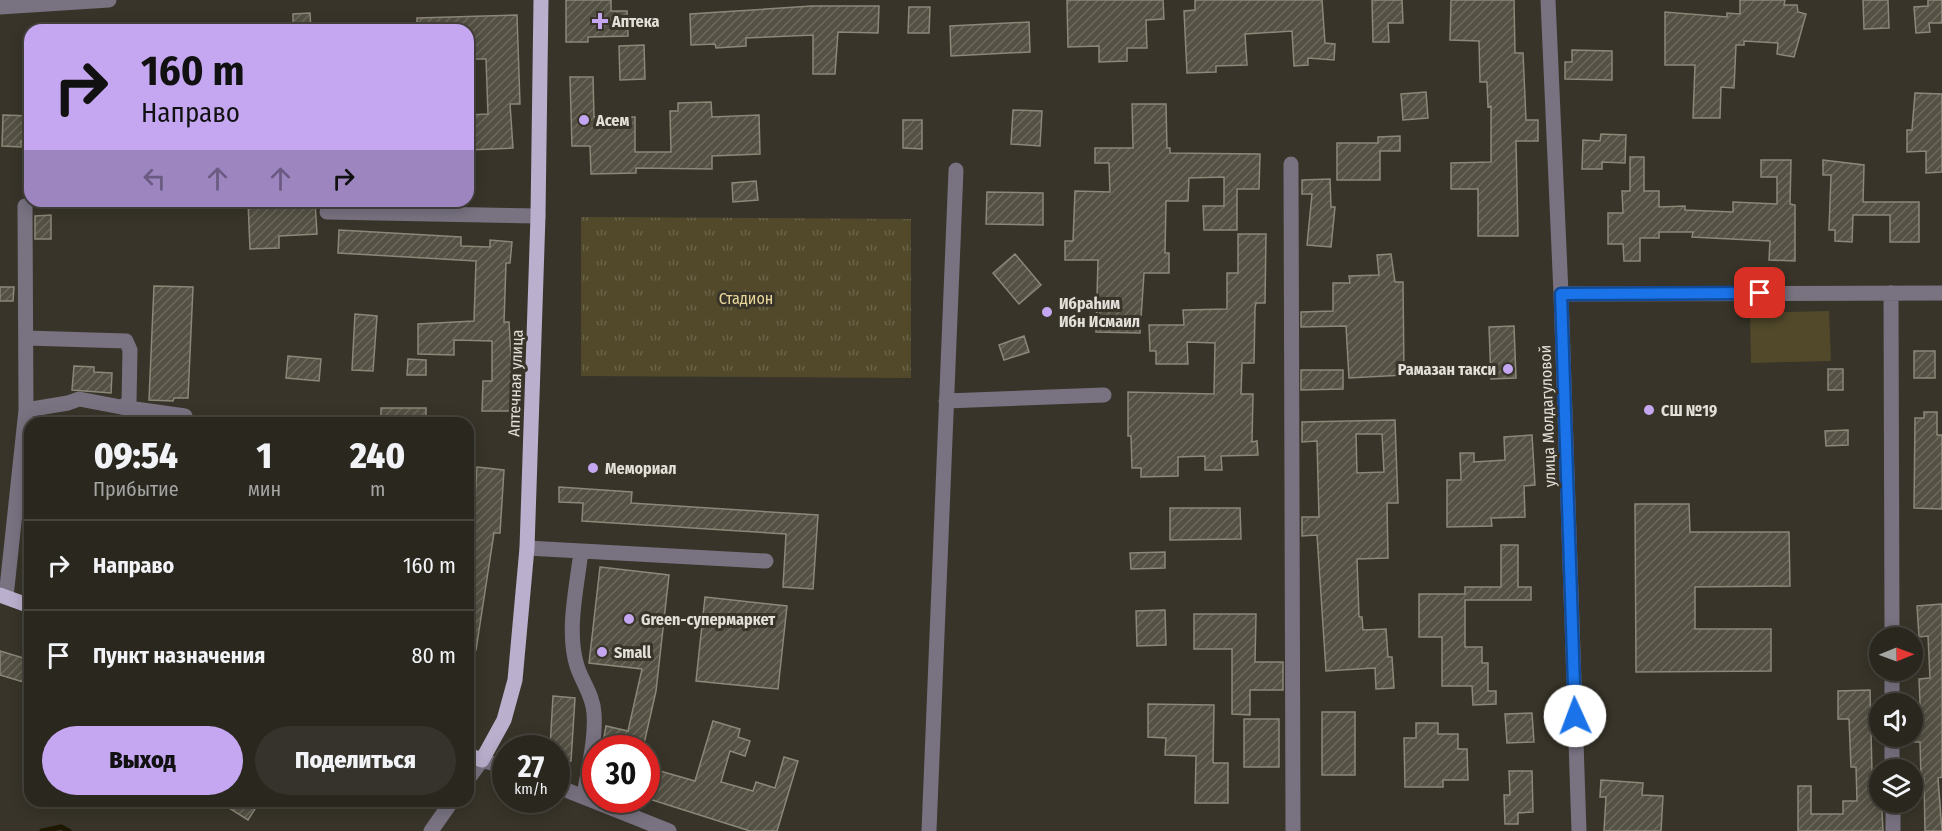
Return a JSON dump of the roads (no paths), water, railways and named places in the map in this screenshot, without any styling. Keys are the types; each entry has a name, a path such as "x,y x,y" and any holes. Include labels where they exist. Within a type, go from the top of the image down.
{"main road":[{"name":"Аптечная улица","path":"475,757 504,720 515,680 527,548 538,216 541,0"},
{"path":"3,596 24,604"}],"street":[{"path":"0,7 109,0"},
{"name":"улица Молдагуловой","path":"1548,0 1561,294 1579,831"},
{"path":"1291,164 1293,831"},
{"path":"929,831 956,170"},
{"path":"25,417 26,207"},
{"path":"327,212 538,216"},
{"path":"1890,293 1892,627"},
{"path":"1561,294 1942,293"},
{"path":"26,338 126,341 130,350 129,403 121,407"},
{"path":"946,402 1104,395"},
{"path":"26,410 79,399 185,416"},
{"path":"3,596 24,426"},
{"path":"527,548 766,561"},
{"path":"581,551 573,618 573,640 577,666 587,685 594,712 591,735"},
{"path":"475,757 492,763"},
{"path":"431,831 448,807"},
{"path":"625,813 669,831"},
{"path":"1893,813 1893,831"}],"waterway":[{"path":"42,831 61,827 69,831"}],"place":[{"name":"Аптека","path":"600,21"},
{"name":"Асем","path":"584,120"},
{"name":"Ибраһим Ибн Исмаил","path":"1047,312"},
{"name":"Рамазан такси","path":"1508,369"},
{"name":"СШ №19","path":"1649,410"},
{"name":"Мемориал","path":"593,468"},
{"name":"Green-супермаркет","path":"629,619"},
{"name":"Small","path":"602,652"}],"park label":[{"name":"Стадион","path":"746,298"}]}
